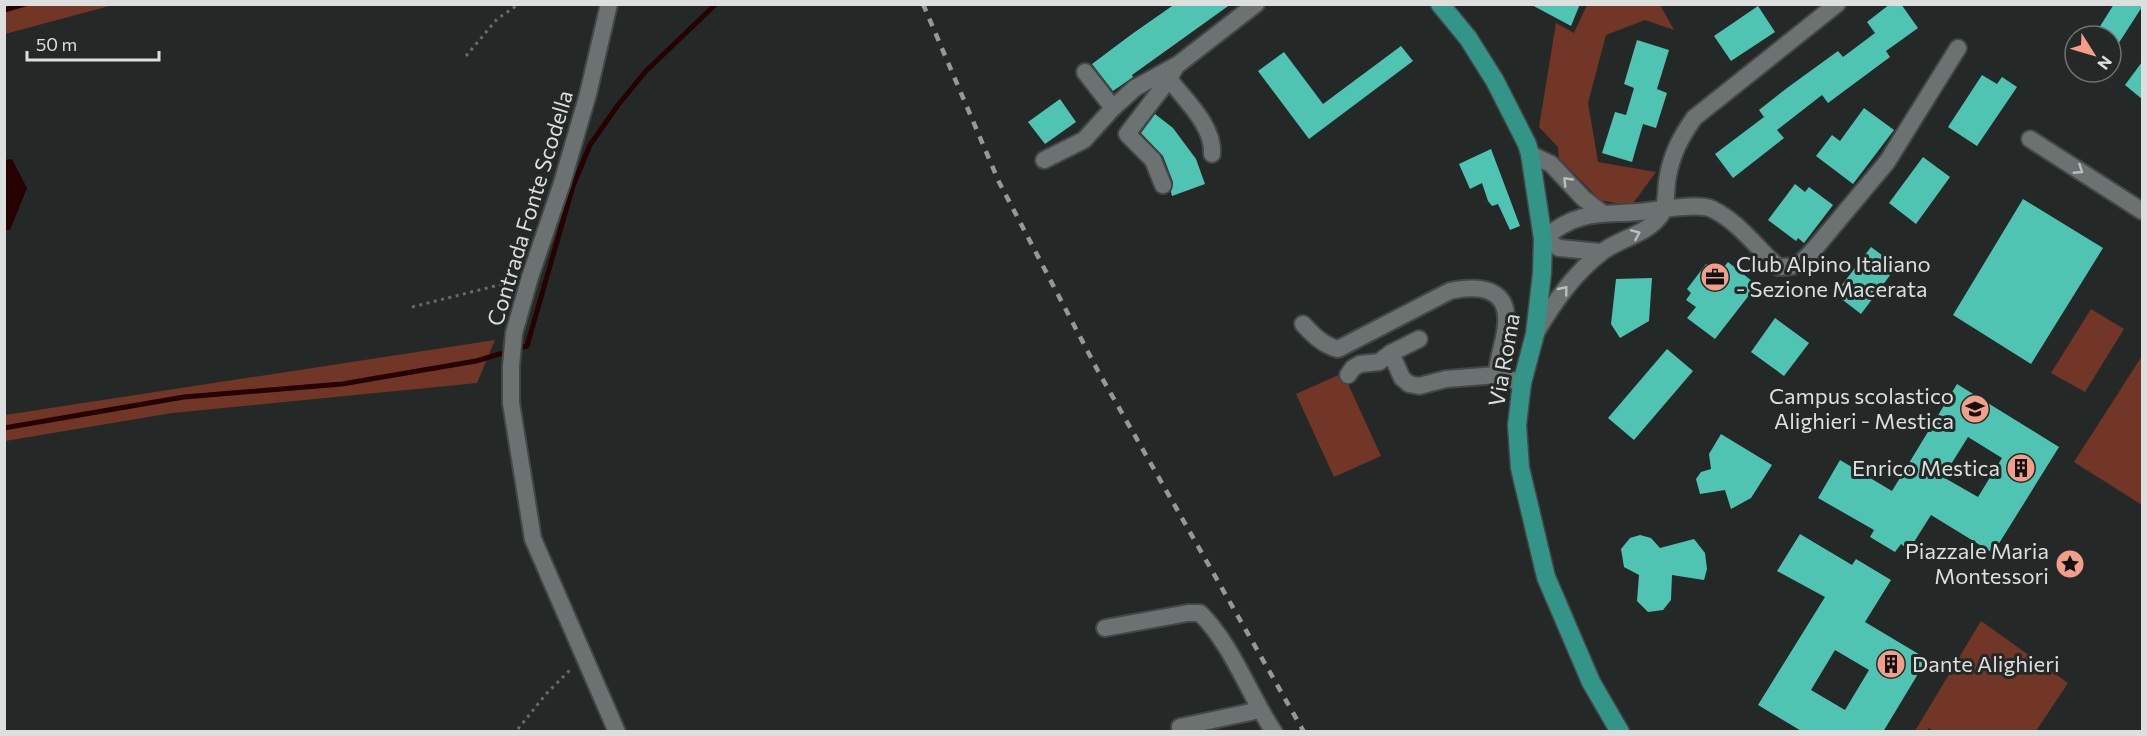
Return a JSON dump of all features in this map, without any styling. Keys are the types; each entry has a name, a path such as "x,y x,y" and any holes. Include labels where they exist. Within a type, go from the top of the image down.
{"main road":[{"name":"Via Roma","path":"1440,4 1468,38 1484,64 1527,144 1530,154 1543,239 1542,273 1535,334 1522,383 1517,425 1520,468 1546,577 1591,682 1617,729"}],"street":[{"name":"Contrada Fonte Scodella","path":"609,4 588,94 514,333 511,366 512,404 533,538 617,732"},
{"path":"1163,184 1153,160 1128,134 1172,73 1256,4"},
{"path":"1535,334 1555,302 1576,276 1601,252 1649,228 1661,215 1672,157 1680,138 1694,118 1837,4"},
{"path":"1601,252 1559,248 1543,239 1559,226 1601,212 1630,213 1664,208 1709,207 1732,220 1778,267 1792,268 1804,260 1816,247 1887,162 1958,48"},
{"path":"1085,72 1113,108"},
{"path":"1044,160 1084,140 1135,88 1172,73"},
{"path":"1172,73 1207,129 1213,144 1212,154"},
{"path":"2030,139 2142,211"},
{"path":"1530,154 1551,164 1583,198 1601,212"},
{"path":"1303,324 1319,340 1329,347 1338,349 1450,291 1471,287 1488,290 1496,295 1504,306 1507,323 1497,375"},
{"path":"1348,375 1360,364 1379,362 1391,353 1419,339"},
{"path":"1391,353 1402,378 1409,384 1419,386 1446,379 1497,375 1522,383"},
{"path":"1105,627 1188,613 1200,614 1214,627 1274,732"},
{"path":"1180,727 1260,710"}],"path":[{"path":"466,56 497,19 519,4"},
{"path":"412,307 530,277"},
{"path":"518,729 546,694 584,656"}],"shaded area":[{"path":"5,4 113,4 113,5 5,34"},
{"path":"1587,5 1660,5 1674,30 1645,20 1606,35 1588,103 1598,162 1656,172 1631,206 1600,200 1559,158 1558,147 1539,127 1556,23 1574,33"},
{"path":"12,159 27,188 10,230 5,230 5,160"},
{"path":"2091,309 2124,329 2085,392 2051,373"},
{"path":"495,340 477,383 172,413 5,441 5,415"},
{"path":"2142,356 2142,505 2074,462"},
{"path":"1343,373 1381,456 1334,477 1296,394"},
{"path":"1981,621 2068,683 2036,731 1934,732 1929,728 1926,731 1915,731"}],"building":[{"path":"1175,4 1231,4 1113,91 1092,64"},
{"path":"1530,4 1580,4 1571,26"},
{"path":"1890,4 1901,4 1918,28 1886,51 1890,57 1828,103 1822,95 1777,130 1784,138 1733,178 1715,154 1764,117 1759,110 1787,88 1838,51 1843,57 1875,33 1867,22"},
{"path":"2114,4 2142,4 2123,36 2123,24 2102,24"},
{"path":"1758,6 1775,32 1731,61 1714,36"},
{"path":"1637,40 1669,50 1657,89 1667,93 1656,128 1643,124 1632,162 1602,153 1615,112 1626,115 1634,88 1624,84"},
{"path":"1401,46 1413,61 1309,139 1258,71 1284,52 1323,104"},
{"path":"2142,62 2142,99 2125,85"},
{"path":"1982,75 1997,84 2002,77 2017,87 1977,146 1948,127"},
{"path":"1060,99 1076,122 1045,144 1028,122"},
{"path":"1864,108 1894,130 1853,184 1816,156 1832,135 1840,141"},
{"path":"1155,114 1173,128 1196,159 1205,184 1172,196 1173,182 1163,156 1141,133"},
{"path":"1491,149 1520,226 1510,230 1498,204 1492,206 1488,201 1482,183 1470,189 1459,164"},
{"path":"1923,157 1950,177 1916,224 1889,203"},
{"path":"1795,184 1805,192 1809,187 1833,205 1804,243 1798,238 1796,241 1768,220"},
{"path":"2023,199 2103,248 2031,364 1953,315"},
{"path":"1871,247 1897,266 1861,314 1835,294"},
{"path":"1728,262 1757,285 1715,339 1687,318 1696,307 1686,300 1691,293 1687,289 1706,264 1718,274"},
{"path":"1652,278 1649,321 1620,338 1611,324 1616,279"},
{"path":"1775,318 1809,343 1784,376 1751,352"},
{"path":"1667,349 1693,371 1634,440 1608,418"},
{"name":"Enrico Mestica","path":"1957,384 2059,447 1993,553 1931,515 1909,550 1901,544 1895,552 1870,537 1874,530 1818,498 1840,460 1892,491","holes":["1968,437 2002,458 1978,497 1943,477"]},
{"path":"1721,434 1772,465 1751,498 1731,509 1725,490 1700,494 1696,479 1701,472 1711,469 1709,454"},
{"name":"Dante Alighieri","path":"1800,534 1852,565 1856,559 1891,580 1865,622 1927,659 1883,732 1803,732 1758,705 1825,597 1777,571","holes":["1835,650 1869,670 1845,710 1811,690"]},
{"path":"1640,535 1651,538 1660,548 1694,539 1705,553 1707,569 1704,580 1672,575 1671,600 1663,610 1648,612 1637,601 1639,575 1624,567 1621,549 1630,538"}],"waterway":[{"path":"4,10 25,4"},
{"path":"4,428 184,397 342,384 476,361 527,346 573,186 590,145 618,105 646,71 716,4"}],"railway":[{"path":"923,4 999,182 1098,371 1304,732"}],"place":[{"name":"Club Alpino Italiano - Sezione Macerata","path":"1715,277"},
{"name":"Campus scolastico Alighieri - Mestica","path":"1975,409"},
{"name":"Enrico Mestica","path":"2021,468"},
{"name":"Piazzale Maria Montessori","path":"2070,564"},
{"name":"Dante Alighieri","path":"1891,664"}]}
